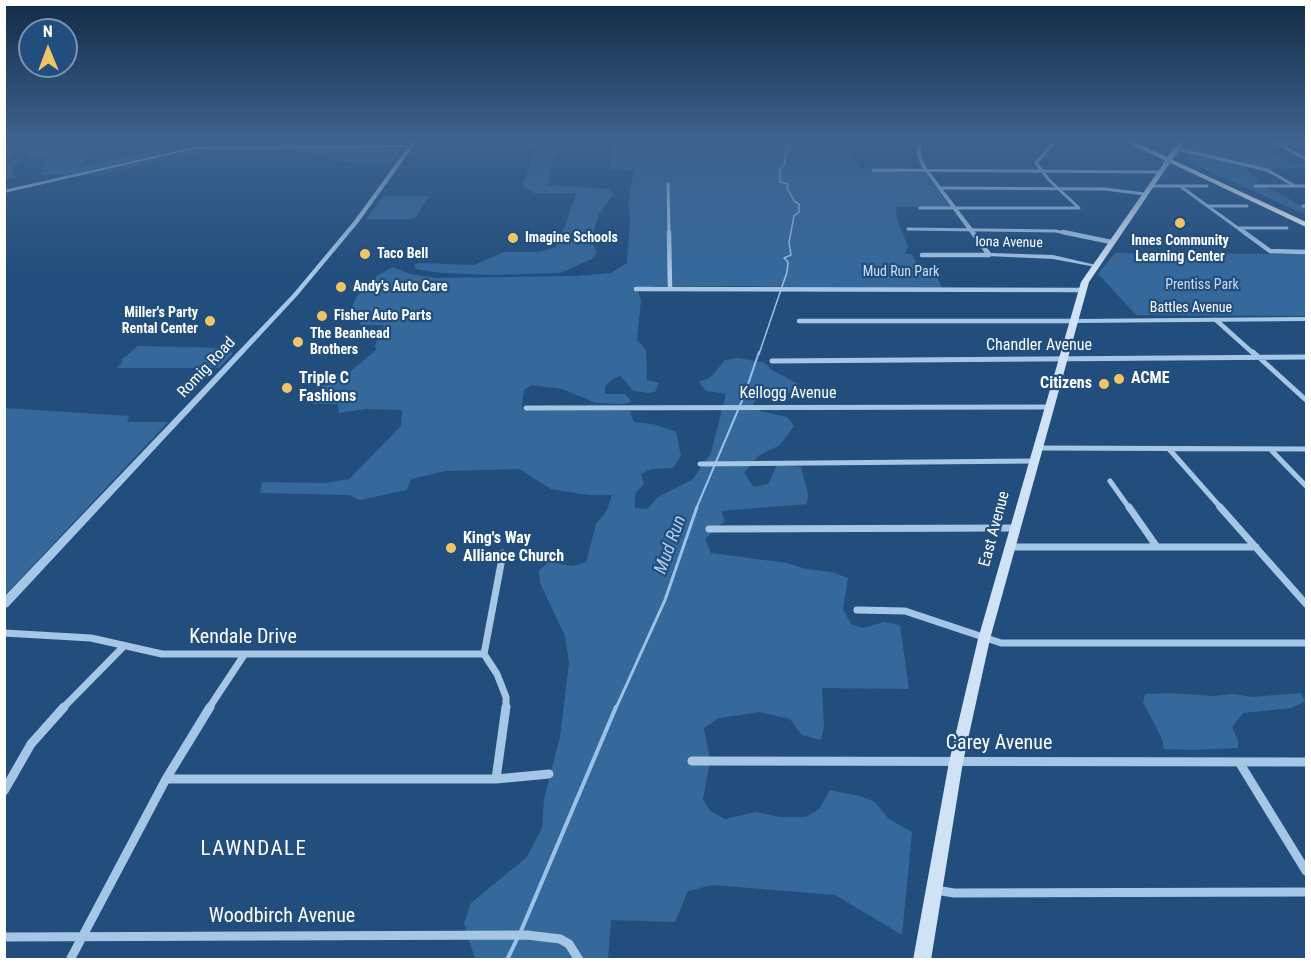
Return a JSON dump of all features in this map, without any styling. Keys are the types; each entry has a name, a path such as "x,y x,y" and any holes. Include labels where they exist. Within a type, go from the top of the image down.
{"highway":[{"path":"1221,185 1306,225"},
{"path":"1231,185 1306,219"}],"main road":[{"name":"East Avenue","path":"922,960 956,762 984,639 1012,547 1083,290 1094,266 1150,186"}],"street":[{"path":"4,192 34,185"},
{"name":"Romig Road","path":"4,604 295,295 356,222 383,185"},
{"path":"668,185 670,289"},
{"path":"938,185 989,255"},
{"path":"920,208 1079,208 1055,185"},
{"path":"1150,186 1207,186"},
{"path":"1180,186 1269,250 1306,252"},
{"path":"1255,186 1306,186"},
{"path":"940,188 1113,189 1144,194"},
{"path":"1208,206 1247,206"},
{"path":"1238,228 1287,228"},
{"path":"908,229 1061,231 1111,242"},
{"name":"Iona Avenue","path":"922,255 1050,256 1094,266"},
{"path":"636,289 1083,290"},
{"name":"Battles Avenue","path":"1075,321 1306,319"},
{"path":"1216,320 1306,400"},
{"path":"799,321 1075,321"},
{"name":"Chandler Avenue","path":"772,361 1306,357"},
{"name":"Kellogg Avenue","path":"526,408 1050,407"},
{"path":"1039,448 1306,449"},
{"path":"1168,449 1306,604"},
{"path":"1270,449 1306,486"},
{"path":"700,464 1035,461"},
{"path":"1110,481 1157,547"},
{"path":"709,530 1016,528"},
{"path":"1012,547 1256,547"},
{"path":"496,779 506,715 506,697 497,674 484,654 503,553"},
{"path":"857,610 905,611 984,639 1025,644 1306,643"},
{"name":"Kendale Drive","path":"4,633 91,638 162,654 484,654"},
{"path":"4,791 31,744 58,712 124,646"},
{"path":"70,960 188,740 244,655"},
{"name":"Carey Avenue","path":"692,760 1306,762"},
{"path":"1239,762 1306,871"},
{"path":"166,779 496,779 549,774"},
{"path":"934,890 954,893 1306,892"},
{"name":"Woodbirch Avenue","path":"4,937 527,935 560,939 569,944 579,960"}],"green space":[{"path":"523,185 548,185 610,189 613,195 599,214 594,229 593,244 597,253 592,259 560,273 490,275 441,273 416,269 414,265 419,263 474,265 504,252 538,252 555,248 576,193 534,193"},
{"name":"Mud Run Park","path":"631,185 934,185 950,207 896,207 897,219 908,247 905,254 912,254 918,267 932,268 943,289 658,286 637,289 641,300 637,340 646,350 647,380 659,383 655,392 633,391 621,376 605,386 605,394 625,394 632,402 596,403 562,389 532,385 524,390 522,406 523,410 630,411 634,422 653,424 676,432 681,456 673,468 652,469 641,474 644,484 635,494 635,508 647,509 658,497 693,479 711,453 726,394 706,391 699,382 711,377 725,360 738,358 765,363 772,370 798,384 798,390 789,393 764,389 756,399 753,404 760,411 787,417 794,426 780,445 758,456 744,473 754,487 768,484 777,465 801,467 808,494 807,504 721,511 725,521 705,539 711,553 787,563 806,569 832,572 848,578 843,609 851,624 863,628 884,622 900,625 909,689 822,688 824,726 821,740 802,735 790,719 760,712 719,718 704,728 710,761 703,799 710,811 725,819 756,812 780,817 806,817 819,809 830,790 860,796 875,802 889,819 912,832 902,935 835,895 713,885 688,891 675,922 611,920 608,959 475,959 464,923 471,903 527,857 542,828 544,799 560,737 569,663 565,636 540,583 539,570 549,562 573,566 586,562 596,524 607,510 612,495 588,495 551,489 519,469 445,471 411,479 407,490 360,500 349,495 260,493 262,482 324,483 349,479 401,426 402,410 365,409 339,413 338,404 312,404 326,380 350,380 345,376 376,350 375,345 384,325 361,325 352,307 357,296 378,275 393,267 410,274 436,278 576,276 611,273 627,263 630,218 628,202"},
{"path":"1240,185 1254,185 1281,194 1306,209 1306,215"},
{"path":"383,196 429,196 416,217 412,219 366,219"},
{"name":"Prentiss Park","path":"1115,253 1306,254 1306,316 1136,315 1098,274"},
{"path":"138,346 224,348 230,350 232,354 219,368 117,368 123,361 121,360"},
{"path":"5,408 129,416 127,422 168,422 5,595"},
{"path":"1301,693 1305,701 1292,708 1243,713 1232,727 1238,740 1238,748 1164,749 1162,739 1143,702 1145,694 1212,696 1233,694 1253,697"}],"waterway":[{"name":"Mud Run","path":"759,354 787,272 788,262 784,258 791,255 789,242 794,216 799,212 799,204 795,202 787,188 788,185"},
{"name":"Mud Run","path":"696,509 744,396 759,352"},
{"name":"Mud Run","path":"616,708 665,600 697,507"},
{"name":"Mud Run","path":"521,931 616,707"},
{"name":"Mud Run","path":"507,960 517,939"}],"place":[{"name":"Innes Community Learning Center","path":"1180,223"},
{"name":"Imagine Schools","path":"513,238"},
{"name":"Taco Bell","path":"365,254"},
{"name":"Andy's Auto Care","path":"341,287"},
{"name":"Fisher Auto Parts","path":"322,316"},
{"name":"Miller's Party Rental Center","path":"210,321"},
{"name":"The Beanhead Brothers","path":"298,342"},
{"name":"ACME","path":"1119,379"},
{"name":"Citizens","path":"1104,384"},
{"name":"Triple C Fashions","path":"287,388"},
{"name":"King's Way Alliance Church","path":"451,548"}],"district":[{"name":"LAWNDALE","path":"254,850"}]}
